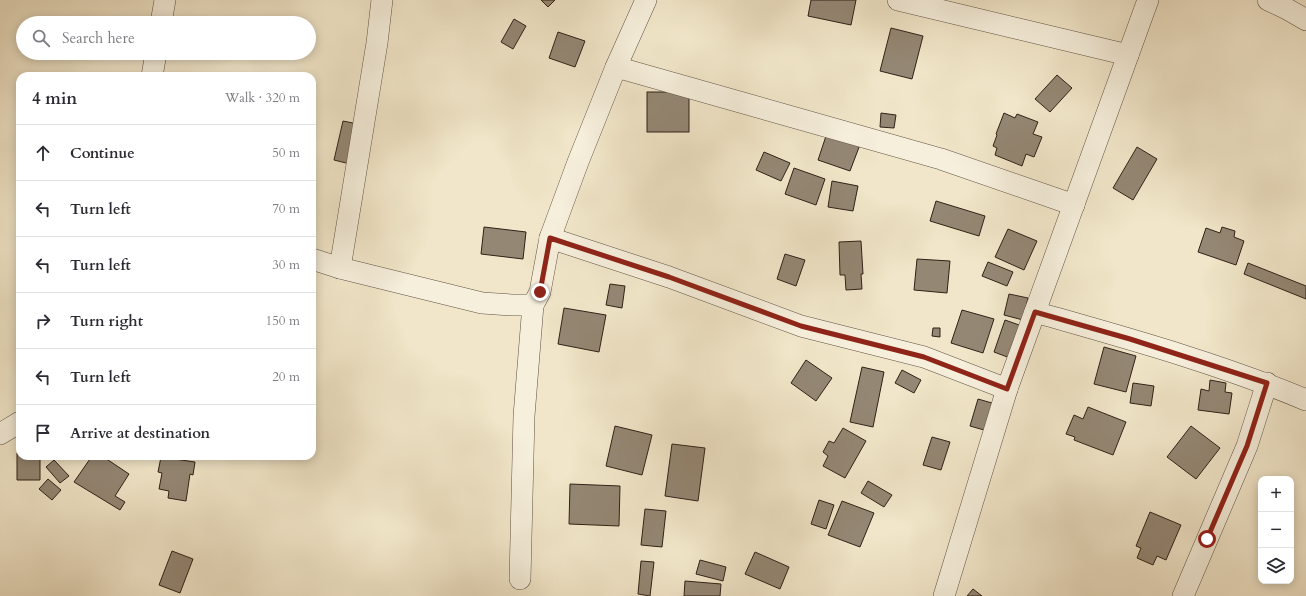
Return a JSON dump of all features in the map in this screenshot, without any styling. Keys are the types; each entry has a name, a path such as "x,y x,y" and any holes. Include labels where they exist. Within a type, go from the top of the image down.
{"street":[{"path":"162,16 165,0"},
{"path":"340,268 377,43 382,0"},
{"path":"520,579 524,416 533,305 540,292 550,238 578,162 616,66 646,0"},
{"path":"898,0 1128,55"},
{"path":"944,596 1007,389 1148,0"},
{"path":"1268,0 1306,20"},
{"path":"153,72 155,60"},
{"path":"616,66 941,159 1074,205"},
{"path":"550,238 669,277 801,326 924,357 1007,389"},
{"path":"316,259 340,268 482,303 533,305"},
{"path":"1035,312 1130,339 1267,383 1306,400"},
{"path":"1183,596 1247,446 1267,383"},
{"path":"0,434 16,424"}],"building":[{"path":"541,0 555,0 548,7"},
{"path":"811,0 856,0 851,25 808,16"},
{"path":"514,19 526,26 513,49 501,42"},
{"path":"891,28 923,36 912,79 880,71"},
{"path":"558,32 585,41 575,67 549,58"},
{"path":"1057,75 1072,88 1050,112 1035,99"},
{"path":"647,92 689,92 689,132 647,132"},
{"path":"881,113 896,115 894,128 880,127"},
{"path":"1004,113 1015,118 1017,114 1038,122 1033,134 1042,137 1034,157 1026,154 1022,166 995,155 997,148 993,146"},
{"path":"343,121 358,124 350,164 334,160"},
{"path":"828,130 861,142 850,171 818,160"},
{"path":"1137,147 1157,159 1133,200 1113,188"},
{"path":"764,152 790,163 781,181 756,170"},
{"path":"794,168 825,179 816,205 785,194"},
{"path":"832,181 858,186 853,211 828,207"},
{"path":"936,201 985,216 979,236 930,221"},
{"path":"484,227 526,232 523,259 481,254"},
{"path":"1222,227 1235,231 1234,237 1244,241 1236,265 1198,252 1206,228 1220,233"},
{"path":"1008,229 1037,241 1024,270 995,257"},
{"path":"861,241 863,274 861,274 862,289 846,290 845,275 840,275 839,242"},
{"path":"785,254 805,260 796,286 777,279"},
{"path":"917,259 950,261 947,293 914,290"},
{"path":"988,262 1013,272 1007,286 982,276"},
{"path":"1248,263 1306,286 1306,299 1244,274"},
{"path":"610,284 625,286 622,308 606,305"},
{"path":"1009,294 1028,298 1023,320 1004,315"},
{"path":"564,308 606,315 599,352 558,344"},
{"path":"962,310 994,319 983,353 951,343"},
{"path":"1005,320 1022,326 1010,358 994,352"},
{"path":"933,328 940,328 940,337 932,336"},
{"path":"1104,347 1136,356 1126,392 1094,384"},
{"path":"806,360 832,378 816,401 791,383"},
{"path":"862,367 884,372 873,427 850,422"},
{"path":"902,370 921,380 914,393 895,383"},
{"path":"1210,380 1226,383 1225,392 1232,393 1229,414 1198,410 1201,389 1209,391"},
{"path":"1133,383 1154,386 1151,406 1130,403"},
{"path":"978,399 999,405 991,432 970,426"},
{"path":"1088,407 1126,422 1113,455 1074,440 1075,437 1066,434 1074,415 1083,419"},
{"path":"615,426 652,435 642,475 606,466"},
{"path":"1191,426 1220,448 1196,479 1167,457"},
{"path":"843,428 866,441 845,478 823,466 828,456 823,452 829,441 834,443"},
{"path":"932,437 950,442 941,470 923,465"},
{"path":"672,444 705,448 698,501 665,496"},
{"path":"17,460 40,460 40,480 17,480"},
{"path":"54,460 69,476 60,483 46,467"},
{"path":"89,460 108,460 129,474 115,496 125,502 120,510 74,482"},
{"path":"160,460 181,460 195,462 193,475 190,474 186,501 168,498 169,491 159,489 162,473 158,472"},
{"path":"48,479 61,490 52,500 39,489"},
{"path":"868,481 892,495 884,507 861,493"},
{"path":"570,484 620,486 619,526 569,524"},
{"path":"819,500 834,505 826,529 811,524"},
{"path":"842,501 874,513 860,547 828,535"},
{"path":"645,509 666,511 662,547 641,545"},
{"path":"1150,512 1181,525 1166,560 1157,556 1153,565 1137,558 1141,548 1136,546"},
{"path":"172,551 193,559 180,593 159,585"},
{"path":"755,552 789,567 780,589 745,574"},
{"path":"700,560 726,567 723,581 696,574"},
{"path":"641,561 654,562 650,596 638,594"},
{"path":"685,581 721,584 720,596 684,596"},
{"path":"973,589 982,596 967,596"}],"route":[{"path":"540,292 550,238 669,277 801,326 924,357 1007,389 1035,312 1130,339 1267,383 1247,446 1207,539"}]}
